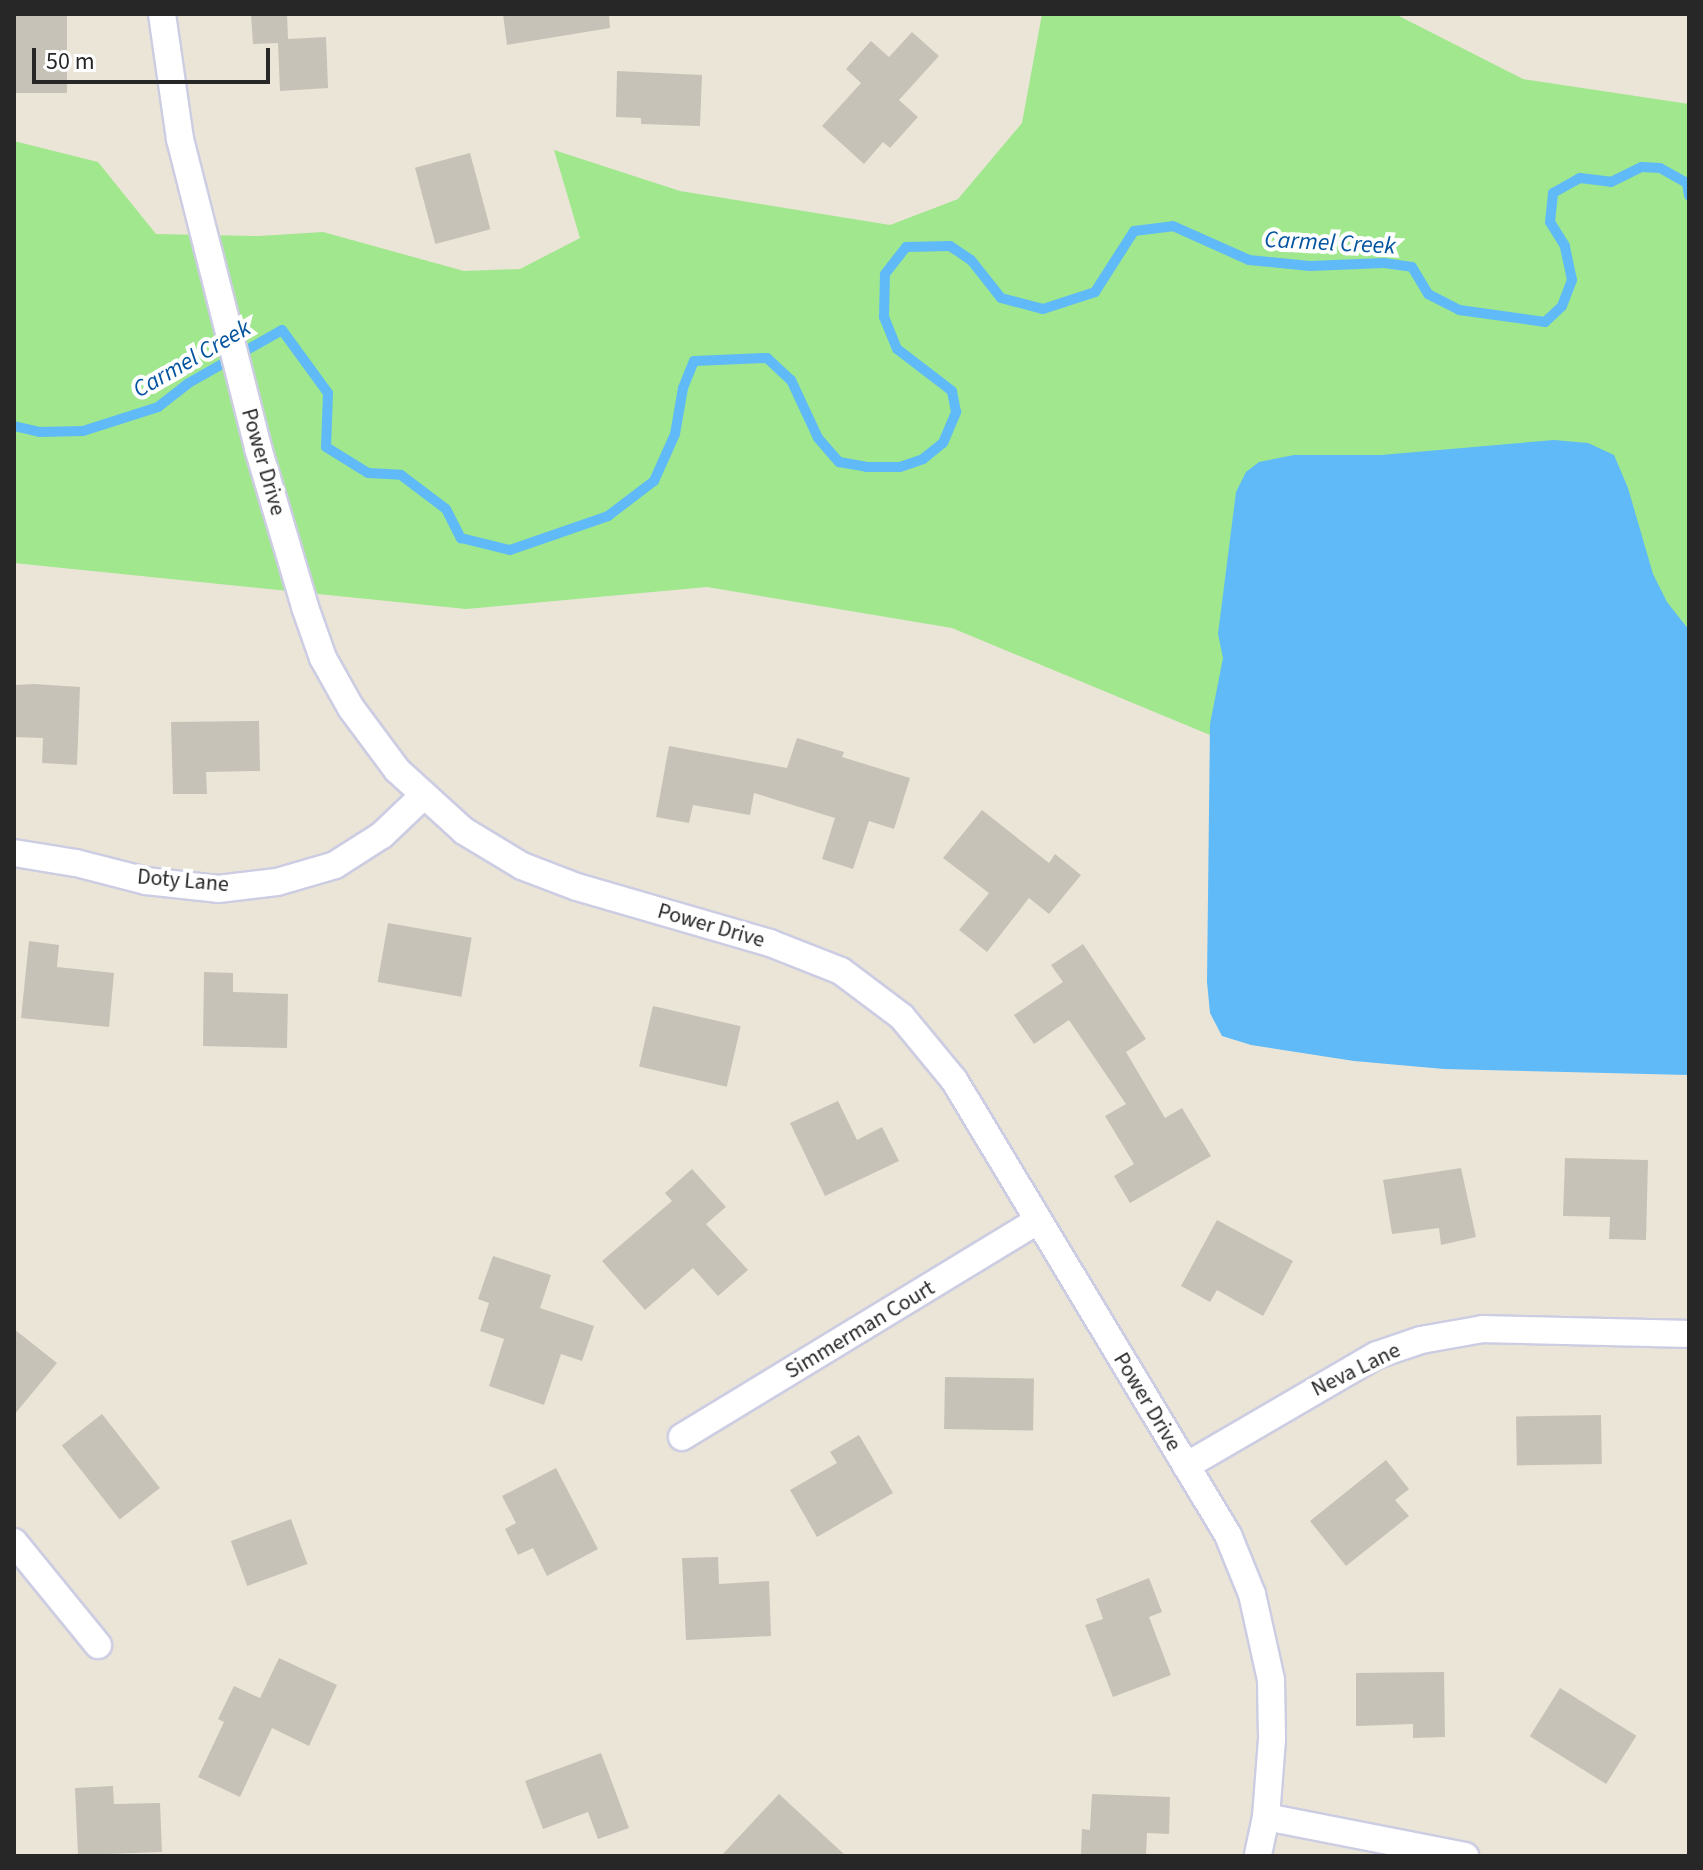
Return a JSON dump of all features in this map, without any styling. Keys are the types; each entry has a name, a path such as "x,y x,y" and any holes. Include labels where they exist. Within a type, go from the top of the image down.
{"street":[{"name":"Power Drive","path":"162,14 180,139 258,448 323,658 351,708 397,770 464,831 522,866 577,887 770,943 841,971 902,1017 954,1080 1036,1222 1228,1535 1262,1630 1271,1680 1272,1739 1266,1817 1258,1856"},
{"name":"Doty Lane","path":"14,853 76,863 146,881 218,889 277,882 335,865 382,835 424,795"},
{"name":"Simmerman Court","path":"682,1437 1036,1222"},
{"name":"Neva Lane","path":"1186,1466 1377,1355 1421,1340 1483,1329 1689,1334"},
{"path":"14,1542 98,1645"},
{"path":"1266,1817 1465,1856"}],"green space":[{"path":"1042,14 1395,14 1523,79 1689,104 1689,825 1311,777 952,628 707,587 466,609 14,563 14,141 98,162 156,234 259,236 323,232 464,271 520,269 580,238 554,150 680,191 890,225 958,199 1022,123"}],"water":[{"path":"1554,440 1588,443 1614,455 1628,488 1653,574 1667,602 1689,630 1689,1075 1444,1069 1354,1061 1251,1045 1222,1036 1210,1013 1207,982 1210,724 1223,658 1218,634 1236,492 1246,472 1259,462 1294,455 1381,455"}],"building":[{"path":"14,14 67,14 67,93 14,93"},
{"path":"251,14 287,14 288,39 326,37 328,88 280,91 278,43 253,44"},
{"path":"503,14 609,14 610,28 507,45"},
{"path":"912,32 939,56 899,100 918,117 890,148 883,142 864,164 822,126 861,83 846,69 871,41 889,57"},
{"path":"617,71 702,75 700,126 641,124 641,118 616,117"},
{"path":"470,153 490,229 435,244 415,168"},
{"path":"14,685 80,687 77,765 42,763 43,738 14,737"},
{"path":"259,721 260,771 206,772 207,794 173,794 171,722"},
{"path":"797,738 844,752 842,757 910,778 894,829 869,821 853,869 822,859 835,818 754,793 750,815 693,805 689,823 656,817 669,746 787,768"},
{"path":"982,810 1049,863 1055,854 1081,875 1049,914 1029,898 987,952 959,930 989,893 943,858"},
{"path":"388,923 472,938 461,997 378,982"},
{"path":"29,941 59,945 57,967 114,973 109,1027 21,1018"},
{"path":"1083,944 1146,1039 1126,1052 1165,1118 1182,1108 1211,1156 1130,1203 1114,1176 1134,1164 1105,1116 1126,1104 1069,1020 1034,1044 1014,1015 1063,982 1051,965"},
{"path":"204,972 233,973 233,992 288,994 287,1048 203,1046"},
{"path":"653,1006 741,1026 727,1087 639,1066"},
{"path":"838,1101 857,1140 882,1127 899,1161 825,1196 790,1123"},
{"path":"1565,1158 1648,1160 1646,1240 1609,1239 1610,1217 1563,1216"},
{"path":"1461,1168 1476,1237 1441,1245 1439,1228 1392,1234 1383,1180"},
{"path":"692,1169 726,1207 706,1224 748,1270 718,1296 693,1268 645,1310 602,1261 672,1201 665,1193"},
{"path":"1217,1220 1293,1261 1263,1316 1217,1290 1210,1302 1181,1286"},
{"path":"493,1256 551,1275 540,1308 594,1326 582,1361 561,1354 544,1405 489,1386 504,1339 480,1331 489,1303 478,1299"},
{"path":"14,1329 57,1363 14,1415"},
{"path":"945,1377 1034,1379 1033,1431 944,1429"},
{"path":"102,1414 160,1488 120,1519 62,1445"},
{"path":"1601,1415 1602,1464 1517,1465 1516,1416"},
{"path":"859,1435 893,1493 817,1537 790,1490 837,1463 830,1452"},
{"path":"1386,1460 1409,1489 1395,1500 1409,1516 1346,1566 1310,1521"},
{"path":"556,1468 598,1549 547,1576 533,1548 518,1555 505,1529 516,1523 502,1496"},
{"path":"291,1519 307,1564 247,1586 231,1541"},
{"path":"718,1557 719,1584 769,1581 771,1636 686,1640 682,1558"},
{"path":"1149,1578 1162,1612 1149,1617 1171,1675 1113,1697 1085,1625 1103,1619 1096,1599"},
{"path":"279,1658 337,1685 309,1746 272,1728 240,1797 198,1777 224,1722 218,1719 234,1686 260,1698"},
{"path":"1444,1672 1445,1737 1413,1738 1413,1724 1356,1726 1356,1673"},
{"path":"1560,1688 1636,1736 1606,1784 1530,1736"},
{"path":"601,1753 629,1828 598,1839 588,1812 543,1829 525,1781"},
{"path":"113,1786 114,1804 160,1803 162,1852 78,1855 75,1788"},
{"path":"779,1794 846,1856 721,1856"},
{"path":"1092,1794 1170,1797 1169,1834 1147,1833 1146,1856 1081,1856 1082,1829 1090,1830"}],"waterway":[{"name":"Carmel Creek","path":"14,426 39,432 83,431 158,407 187,384 282,330 328,393 326,447 368,473 401,475 446,509 461,538 510,550 608,516 654,481 675,434 683,388 694,361 767,358 791,380 818,438 839,462 866,467 900,467 923,459 943,443 956,412 952,391 897,349 884,317 885,274 906,247 950,246 971,260 1001,298 1043,309 1095,292 1134,231 1173,226 1249,260 1310,266 1384,263 1412,267 1428,294 1459,310 1545,322 1562,306 1572,280 1565,246 1550,222 1553,193 1580,178 1611,182 1642,167 1660,168 1687,183 1689,196"}]}
